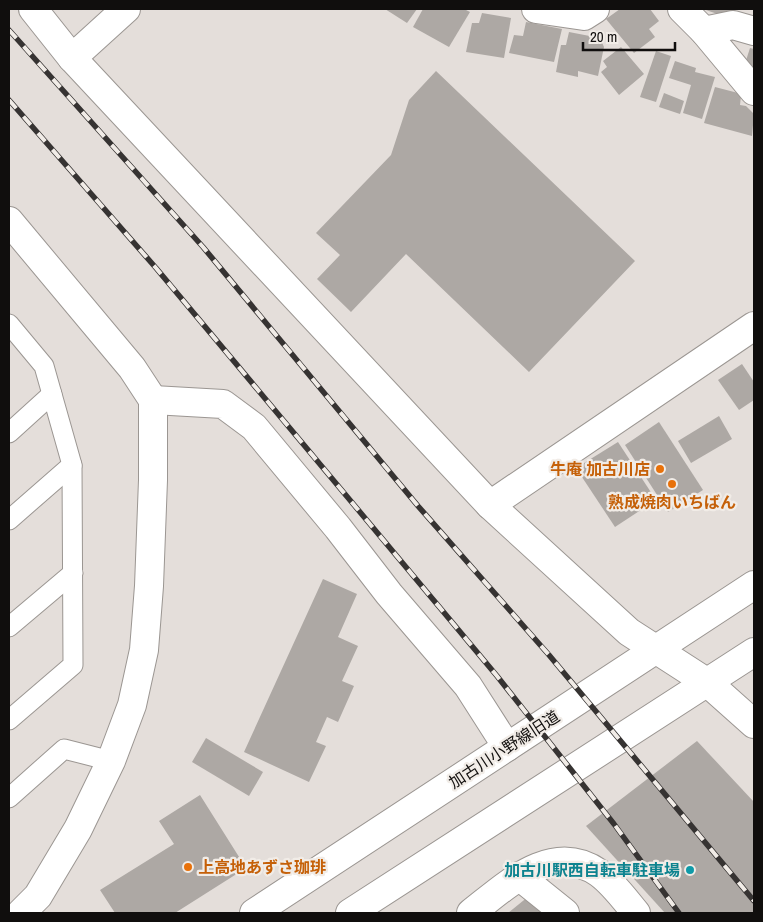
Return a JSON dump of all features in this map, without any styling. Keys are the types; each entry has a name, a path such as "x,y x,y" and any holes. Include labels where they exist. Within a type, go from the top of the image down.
{"street":[{"path":"33,9 72,58 490,505 630,632 708,683 754,724"},
{"path":"72,58 126,9"},
{"path":"536,9 584,16 595,9"},
{"path":"682,9 704,31 754,91"},
{"path":"704,31 733,25 754,31"},
{"path":"9,221 132,368 153,400 150,586 144,650 132,705 111,761 73,837 38,896 21,913"},
{"path":"490,505 754,326"},
{"path":"153,400 223,404 254,427 390,594 468,686 507,747"},
{"name":"加古川小野線旧道","path":"254,913 754,584"},
{"path":"350,913 754,652"},
{"path":"471,913 519,876 538,866 557,862 578,864 599,873 617,890 636,913"},
{"path":"519,876 566,913"}],"lane":[{"path":"9,324 44,366 72,465 73,573 73,665 9,720"},
{"path":"9,432 52,394"},
{"path":"9,520 72,465"},
{"path":"9,627 73,573"},
{"path":"9,798 64,750 111,761"}],"building":[{"path":"385,9 417,9 407,23"},
{"path":"423,9 464,9 470,12 449,47 413,27"},
{"path":"620,9 650,9 659,21 649,29 655,37 634,53 606,19"},
{"path":"703,9 736,9 732,19"},
{"path":"482,13 511,18 504,58 466,52 472,23 479,23"},
{"path":"526,22 562,29 554,62 509,53 514,35 523,36"},
{"path":"569,32 600,38 604,47 598,76 578,71 578,77 556,72 561,45 566,45"},
{"path":"621,47 644,74 619,95 601,72 607,67 603,61"},
{"path":"750,48 754,49 754,78 742,73"},
{"path":"656,51 671,56 656,102 640,97"},
{"path":"675,61 696,68 695,72 715,77 702,119 683,113 691,85 669,78"},
{"path":"436,71 635,261 529,372 406,254 351,312 317,279 340,255 316,233 391,155 409,100"},
{"path":"715,87 738,93 741,96 740,105 746,106 754,114 752,136 704,123"},
{"path":"664,93 684,101 680,114 659,107"},
{"path":"742,364 754,382 754,400 739,410 718,380"},
{"path":"719,416 732,439 691,463 678,441"},
{"path":"659,422 703,490 668,512 625,445"},
{"path":"618,442 656,500 615,527 576,468"},
{"path":"323,579 357,594 338,637 358,646 342,681 354,686 338,722 327,717 316,742 326,746 309,782 244,752"},
{"path":"206,738 263,772 249,796 192,762"},
{"name":"加古川駅西自転車駐車場","path":"697,741 754,802 754,913 665,913 586,826"},
{"path":"200,795 246,868 175,913 115,913 100,890 174,844 159,821"},
{"path":"529,896 543,913 508,913"}],"railway":[{"path":"9,30 203,247 418,506 549,655 754,901"},
{"path":"9,100 156,268 497,676 614,824 679,913"}],"place":[{"name":"牛庵 加古川店","path":"660,469"},
{"name":"熟成焼肉いちばん","path":"672,484"},
{"name":"上高地あずさ珈琲","path":"188,867"},
{"name":"加古川駅西自転車駐車場","path":"690,870"}]}
